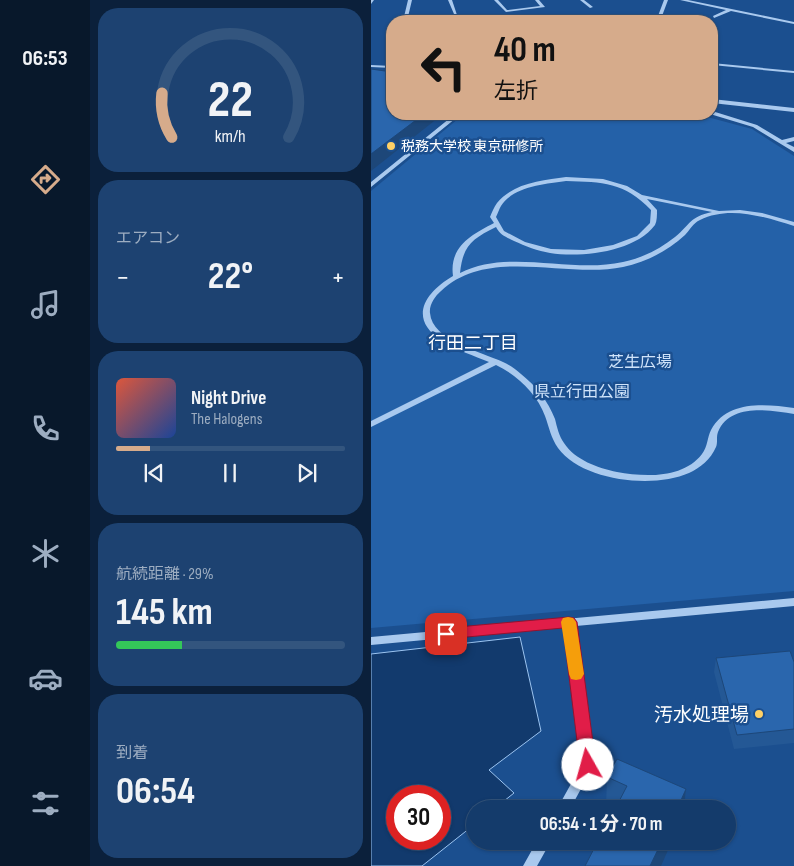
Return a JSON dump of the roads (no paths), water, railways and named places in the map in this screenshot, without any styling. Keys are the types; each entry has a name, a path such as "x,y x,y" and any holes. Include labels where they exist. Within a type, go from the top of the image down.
{"street":[{"path":"406,15 410,0"},
{"path":"450,0 456,14"},
{"path":"495,0 506,11 543,7 537,0"},
{"path":"582,0 591,7"},
{"path":"660,15 667,0"},
{"path":"683,0 794,23"},
{"path":"718,15 730,10"},
{"path":"718,65 794,72"},
{"path":"371,66 386,67"},
{"path":"718,102 794,110"},
{"path":"718,116 755,126 794,150"},
{"path":"371,185 451,120"},
{"path":"781,142 794,139"},
{"path":"643,196 654,210 653,224 639,237 615,247 584,252 551,251 523,244 502,232 493,217 499,204 515,192 538,183 565,179 596,180 624,185 643,196 719,212"},
{"path":"794,224 731,210 696,219 667,247 642,260 589,269 511,264 488,265 468,270 456,276 438,290 429,302 426,314 429,325 439,335 459,347 507,367 535,392 548,413 560,444 569,454 592,468 626,477 651,478 684,471 699,464 712,447 713,434 722,421 735,411 754,408 794,411"},
{"path":"456,276 461,248 469,239 497,224"},
{"path":"371,424 495,362"},
{"path":"371,641 794,602"},
{"path":"568,800 588,765 569,622"},
{"path":"530,866 539,850"}],"place":[{"name":"税務大学校 東京研修所","path":"391,146"},
{"name":"汚水処理場","path":"759,714"}],"district":[{"name":"行田二丁目","path":"473,343"}],"park label":[{"name":"芝生広場","path":"640,361"},
{"name":"県立行田公園","path":"582,391"}]}
